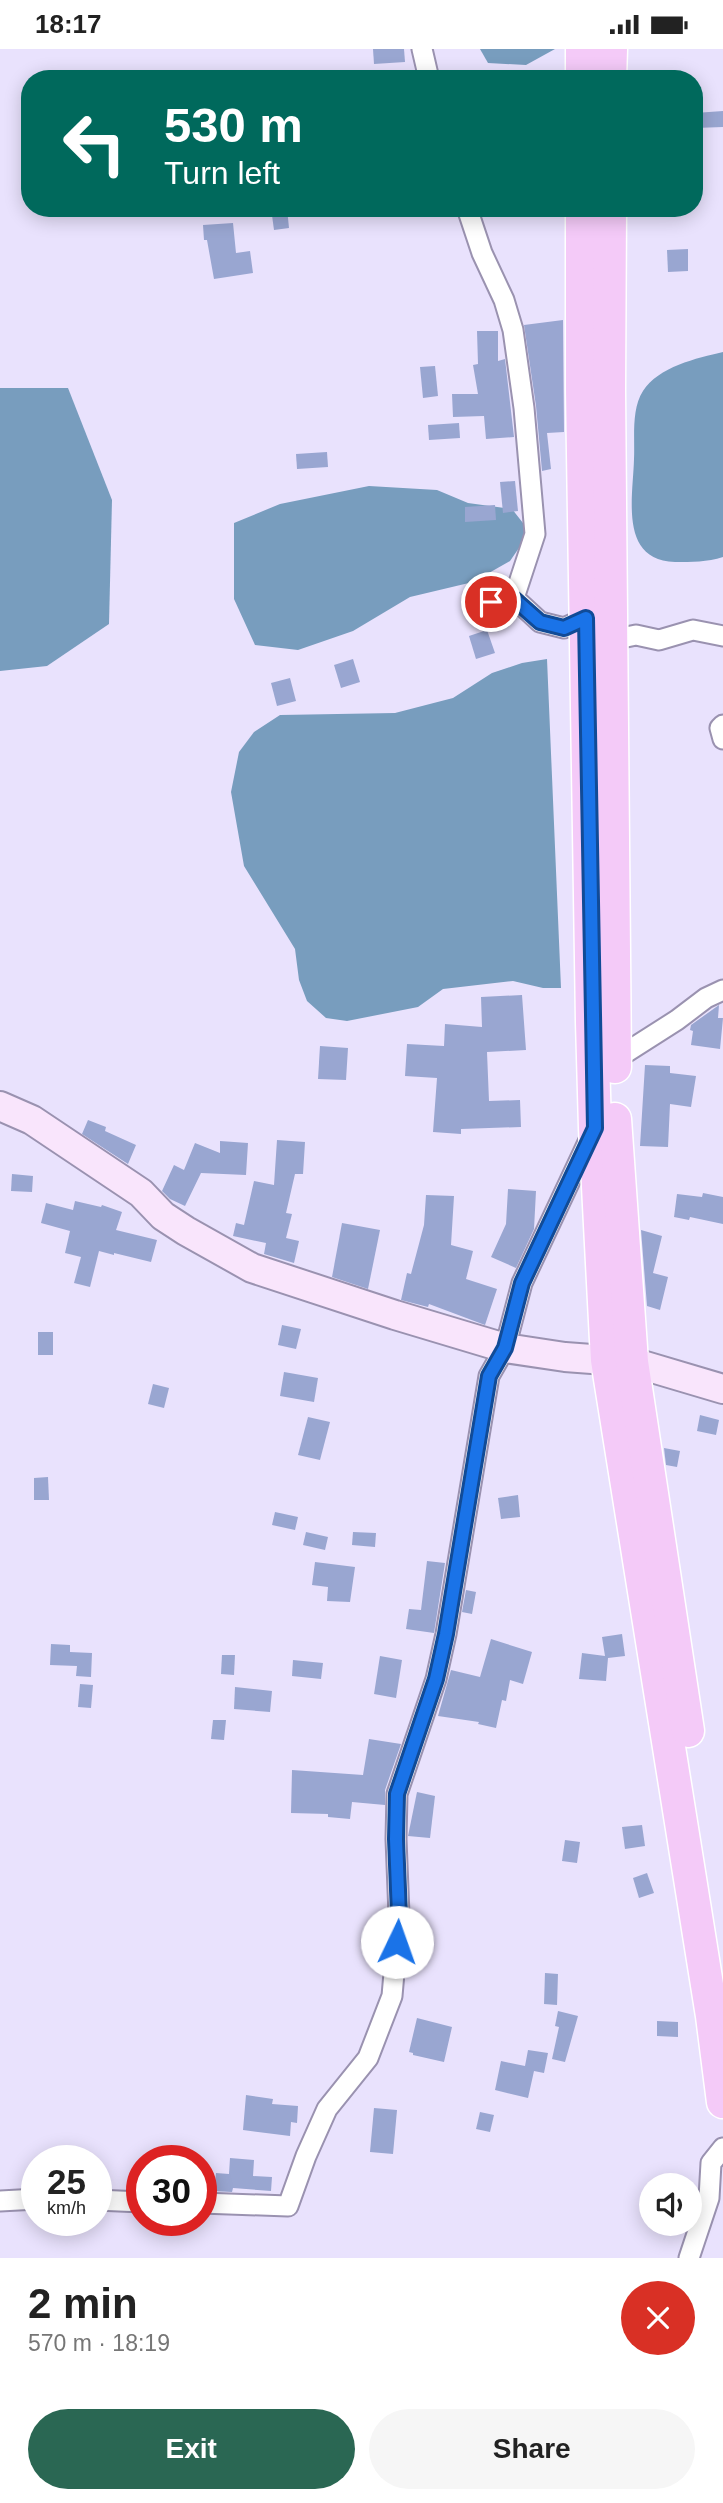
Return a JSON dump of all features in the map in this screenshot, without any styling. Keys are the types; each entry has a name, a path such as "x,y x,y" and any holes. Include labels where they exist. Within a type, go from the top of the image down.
{"main road":[{"path":"582,49 582,70"},
{"path":"610,70 611,49"},
{"path":"582,217 586,618 604,1065 614,1103 620,1361 723,1964"},
{"path":"610,217 612,640 604,1065 595,1128 620,1361 717,2016 723,2102"},
{"path":"0,1106 32,1119 141,1193 163,1216 252,1268 505,1348 565,1357 620,1361 723,1389"}],"street":[{"path":"422,49 427,70"},
{"path":"470,217 482,253 504,300 513,330 524,408 535,534 514,599"},
{"path":"481,613 491,602 514,599 540,622 564,628 586,618"},
{"path":"612,640 636,635 659,640 694,629 723,634"},
{"path":"723,725 720,728 723,739"},
{"path":"604,1065 706,998 723,990"},
{"path":"217,2204 288,2206 327,2109 368,2058 392,1996 399,1915 397,1794 436,1679 446,1634 489,1376 505,1348 522,1283 595,1128"},
{"path":"689,2258 709,2198 711,2163 723,2148"},
{"path":"0,2201 21,2200"}],"water":[{"path":"480,49 555,49 526,65 488,63"},
{"path":"723,352 723,557 687,562 657,559 645,551 637,539 633,524 634,424 639,398 650,383 668,370"},
{"path":"0,388 68,388 112,500 109,624 47,666 0,671"},
{"path":"369,486 437,490 468,503 512,509 530,532 510,561 473,582 410,597 353,631 298,650 255,645 234,599 234,523 280,504"},
{"path":"547,659 561,988 543,988 513,981 443,989 418,1007 347,1021 326,1018 307,1001 299,980 295,949 244,866 231,792 239,752 254,732 280,715 395,713 453,698 492,673 522,663"}],"building":[{"path":"373,49 404,49 405,62 374,64"},
{"path":"723,111 723,127 703,128 703,112"},
{"path":"272,217 288,217 289,228 274,230"},
{"path":"233,223 236,253 250,251 253,273 214,279 203,225"},
{"path":"688,249 688,271 668,272 667,250"},
{"path":"563,320 564,432 547,433 551,469 542,471 524,325"},
{"path":"477,331 498,331 498,361 505,359 514,437 486,439 484,416 453,417 452,394 478,394 473,365 478,364"},
{"path":"435,366 438,396 423,398 420,367"},
{"path":"459,423 460,438 429,440 428,425"},
{"path":"327,452 328,467 297,469 296,454"},
{"path":"515,481 518,511 503,513 500,482"},
{"path":"495,505 496,520 465,522 465,507"},
{"path":"487,630 495,653 476,659 469,636"},
{"path":"353,659 360,682 341,688 334,665"},
{"path":"290,678 296,701 277,706 271,683"},
{"path":"522,995 526,1050 487,1052 489,1101 520,1100 521,1127 461,1129 461,1134 433,1132 437,1078 405,1076 407,1044 444,1046 445,1024 482,1027 481,997"},
{"path":"719,1005 718,1018 723,1018 720,1049 691,1045 691,1025"},
{"path":"320,1046 348,1048 346,1080 318,1079"},
{"path":"645,1065 670,1066 670,1073 696,1076 691,1107 670,1104 668,1147 640,1146"},
{"path":"88,1120 106,1127 105,1131 136,1145 128,1164 82,1134"},
{"path":"277,1140 305,1142 303,1174 295,1174 286,1213 292,1214 286,1238 299,1241 294,1263 264,1254 266,1243 233,1236 236,1223 244,1225 254,1181 274,1185"},
{"path":"220,1141 248,1143 246,1175 201,1173 185,1206 170,1199 162,1191 174,1165 184,1170 195,1143 220,1153"},
{"path":"12,1174 33,1176 32,1192 11,1191"},
{"path":"508,1189 536,1191 534,1229 516,1268 491,1257 506,1224"},
{"path":"703,1193 723,1197 723,1224 690,1217 689,1220 674,1217 677,1194 702,1197"},
{"path":"426,1195 454,1196 451,1245 473,1251 466,1279 497,1289 485,1325 429,1304 428,1307 401,1300 407,1273 411,1274 424,1225"},
{"path":"75,1201 101,1207 102,1205 122,1212 116,1230 157,1240 151,1262 99,1251 90,1287 74,1283 81,1257 65,1253 70,1231 41,1223 46,1203 73,1210"},
{"path":"342,1223 380,1230 368,1289 332,1277"},
{"path":"641,1230 662,1236 653,1273 668,1277 660,1310 647,1306"},
{"path":"282,1325 301,1329 296,1349 278,1345"},
{"path":"38,1332 53,1332 53,1355 38,1355"},
{"path":"284,1372 318,1378 314,1402 280,1396"},
{"path":"153,1384 169,1388 164,1408 148,1404"},
{"path":"700,1415 719,1420 716,1435 697,1431"},
{"path":"308,1417 330,1422 320,1460 298,1455"},
{"path":"664,1448 680,1451 677,1467 666,1465"},
{"path":"48,1477 49,1500 34,1500 34,1478"},
{"path":"518,1495 520,1517 501,1519 498,1498"},
{"path":"275,1512 298,1517 295,1530 272,1525"},
{"path":"306,1532 328,1537 325,1550 303,1545"},
{"path":"353,1532 376,1533 375,1547 352,1545"},
{"path":"427,1561 445,1563 434,1633 406,1629 409,1609 421,1610"},
{"path":"315,1562 355,1567 350,1602 327,1601 328,1587 312,1585"},
{"path":"466,1590 476,1592 472,1614 462,1612"},
{"path":"622,1634 625,1656 608,1658 606,1681 579,1679 582,1653 605,1656 602,1637"},
{"path":"491,1639 532,1652 523,1684 510,1680 496,1728 478,1724 479,1722 438,1716 451,1670 480,1677"},
{"path":"51,1644 70,1645 70,1652 92,1653 91,1677 76,1676 77,1666 50,1665"},
{"path":"222,1655 235,1655 234,1675 221,1674"},
{"path":"380,1656 402,1660 396,1698 374,1694"},
{"path":"293,1660 323,1663 321,1679 292,1676"},
{"path":"80,1684 93,1685 91,1708 78,1707"},
{"path":"235,1687 272,1691 270,1712 234,1709"},
{"path":"213,1720 226,1720 224,1740 211,1739"},
{"path":"369,1739 401,1744 385,1790 385,1805 352,1802 350,1819 328,1817 328,1814 291,1813 292,1770 363,1775"},
{"path":"417,1792 435,1796 430,1838 408,1836"},
{"path":"642,1825 645,1846 625,1849 622,1827"},
{"path":"565,1840 580,1842 577,1863 562,1861"},
{"path":"647,1873 654,1893 639,1898 633,1878"},
{"path":"545,1973 558,1974 557,2005 544,2004"},
{"path":"558,2011 578,2016 565,2062 552,2059 559,2027 555,2026"},
{"path":"417,2018 452,2027 444,2062 409,2052"},
{"path":"657,2021 678,2022 678,2037 657,2036"},
{"path":"528,2050 548,2053 544,2073 534,2071 528,2098 495,2090 501,2061 525,2066"},
{"path":"246,2095 273,2099 272,2104 298,2106 297,2123 291,2122 290,2136 243,2130"},
{"path":"374,2108 397,2110 393,2154 370,2152"},
{"path":"480,2112 494,2115 490,2132 476,2129"},
{"path":"230,2158 254,2160 253,2176 272,2177 271,2191 233,2188 232,2192 217,2191 217,2173 229,2174"}],"route":[{"path":"397,1942 397,1794 436,1679 446,1634 489,1376 505,1348 522,1283 595,1128 586,618 564,628 540,622 514,599 491,602"}]}
